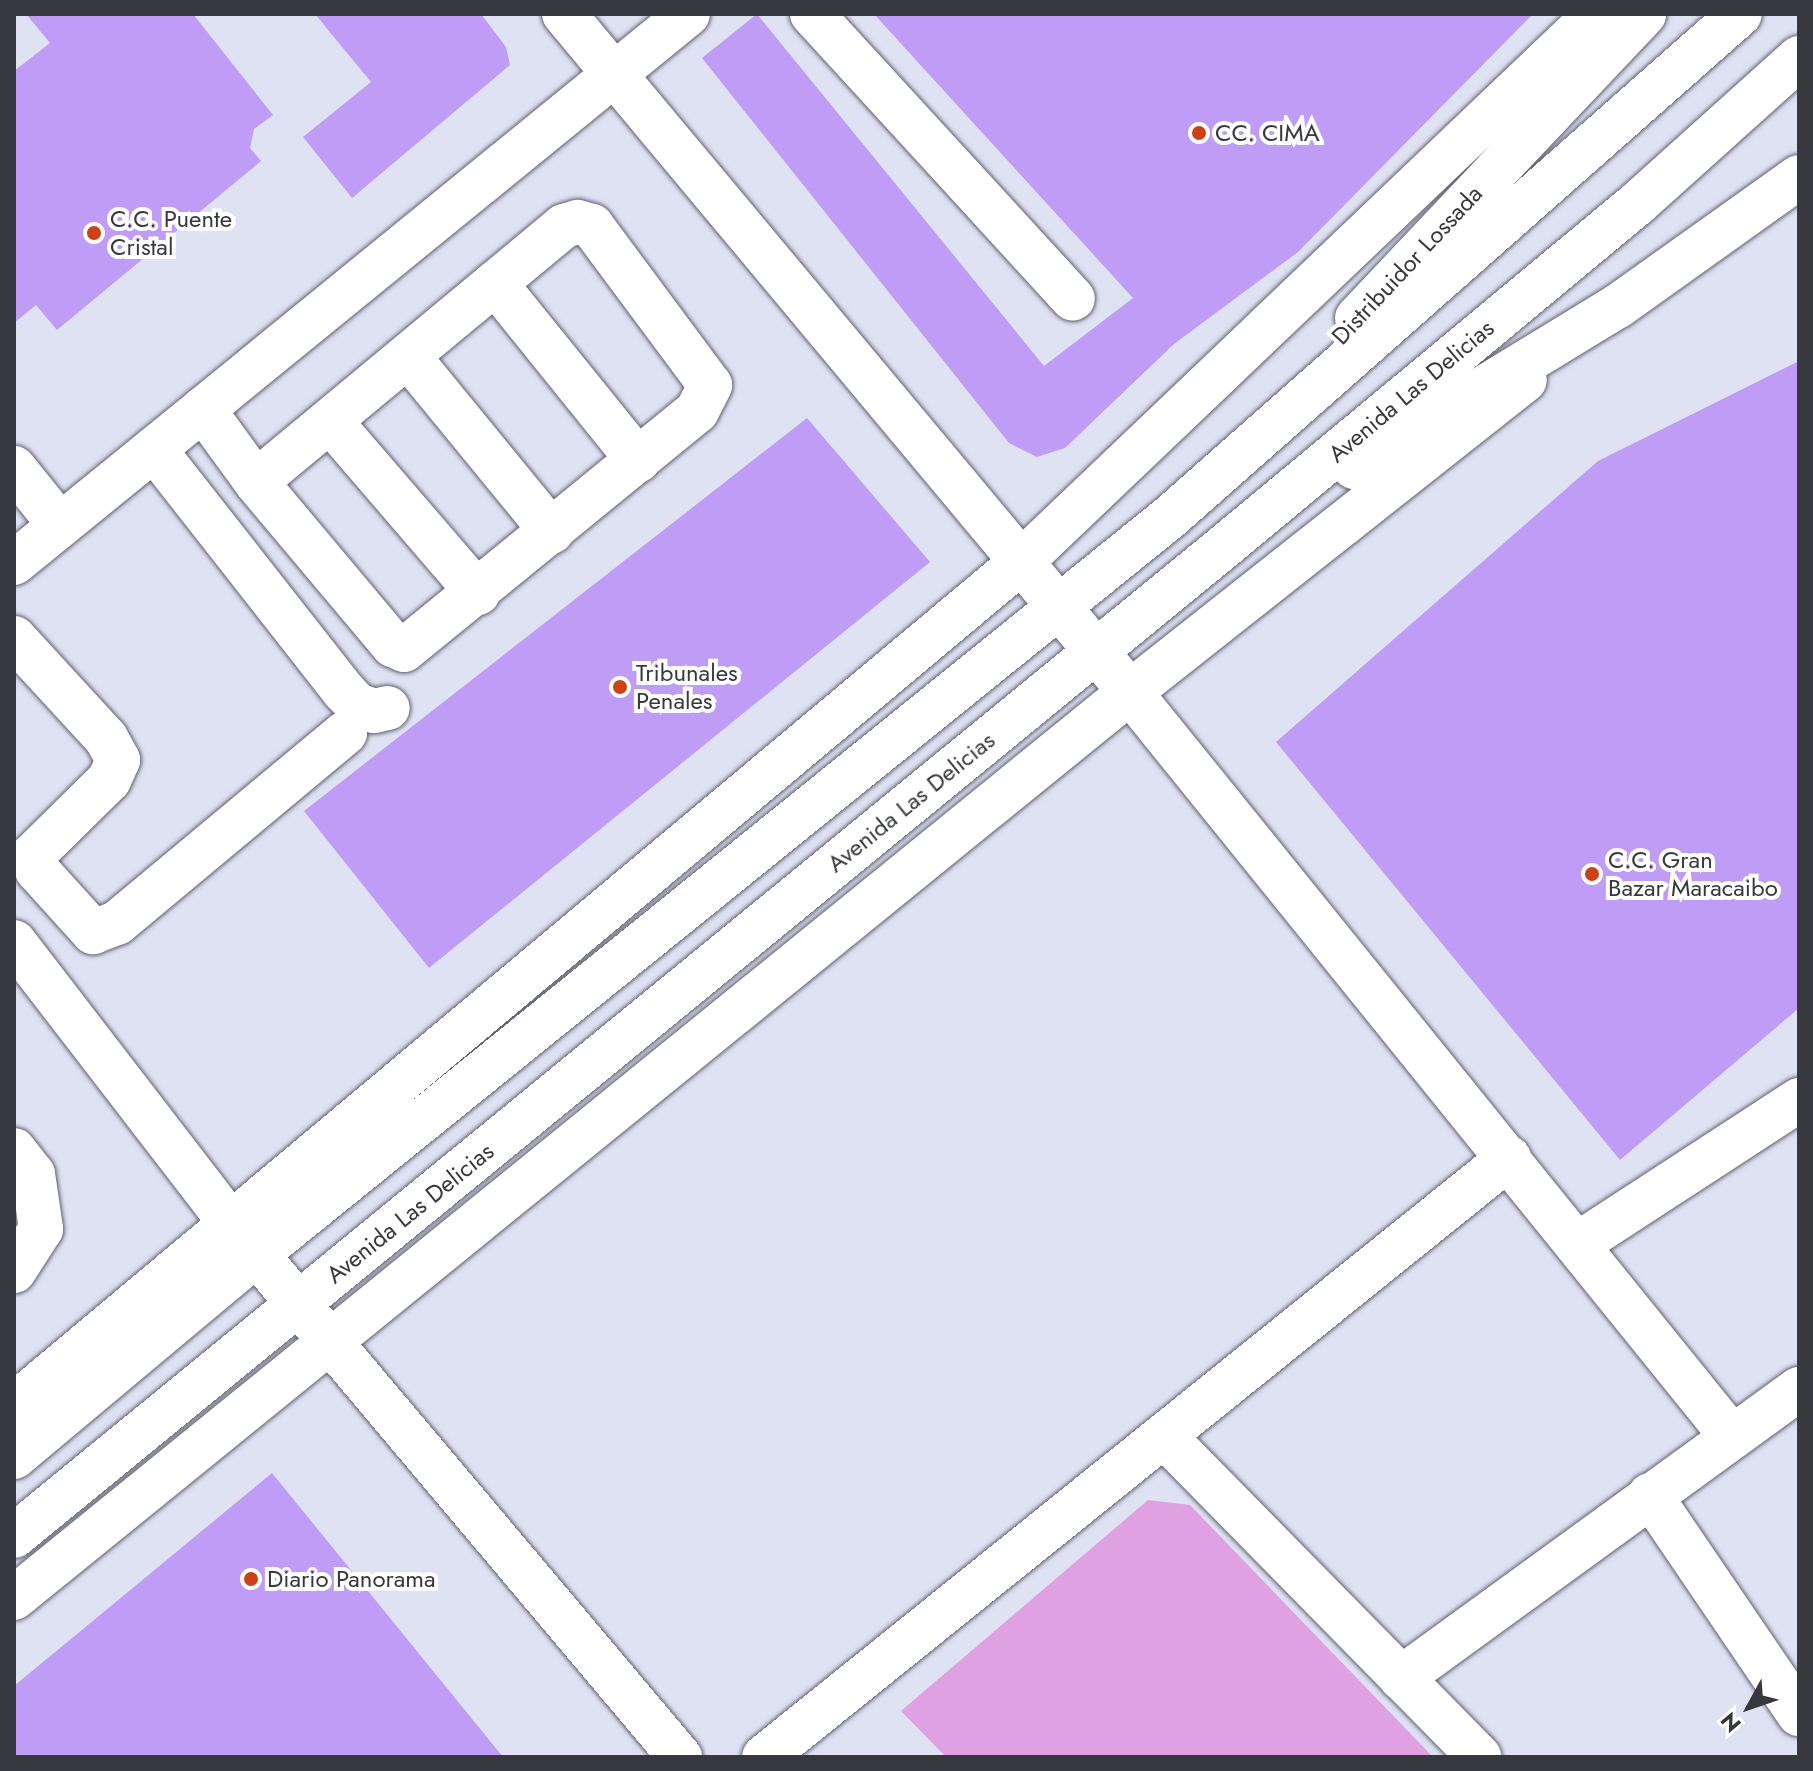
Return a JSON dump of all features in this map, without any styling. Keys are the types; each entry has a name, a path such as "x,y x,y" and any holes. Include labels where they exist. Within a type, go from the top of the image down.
{"street":[{"path":"564,14 1130,692 1732,1437"},
{"path":"14,563 688,14"},
{"path":"812,14 1073,299"},
{"path":"14,1457 245,1240 1021,562 1596,14"},
{"name":"Distribuidor Lossada","path":"1170,517 1644,14"},
{"path":"14,1405 245,1240 1059,607 1170,517 1740,14"},
{"name":"Avenida Las Delicias","path":"14,1536 1226,545 1638,203 1799,58"},
{"path":"1226,545 1618,306 1799,177"},
{"path":"203,409 256,482 393,645 404,650 413,647 697,411 710,385 592,226 564,226 256,482"},
{"path":"495,283 638,460"},
{"name":"Avenida Las Delicias","path":"14,1598 330,1338 1130,692 1618,306"},
{"path":"408,356 552,532"},
{"path":"330,421 478,593"},
{"path":"154,449 344,691 357,705 374,711 388,708"},
{"path":"14,468 60,525"},
{"path":"14,638 106,738 118,760 109,780 32,856 37,870 93,932 117,923 345,733"},
{"path":"14,942 245,1240 680,1757"},
{"path":"1578,1244 1799,1100"},
{"path":"14,1150 33,1174 41,1229 14,1271"},
{"path":"764,1757 1509,1158"},
{"path":"1401,1678 1799,1389"},
{"path":"1164,1436 1479,1757"},
{"path":"1650,1495 1799,1714"}],"shaded area":[{"path":"1148,1500 1190,1505 1433,1757 946,1757 901,1711"}],"building":[{"name":"C.C. Puente Cristal","path":"26,14 193,14 273,115 254,129 250,148 261,161 57,330 36,305 14,323 14,71 50,43"},
{"path":"315,14 481,14 506,47 510,65 352,198 303,137 371,82"},
{"name":"CC. CIMA","path":"757,14 1044,366 1133,298 874,14 1533,14 1298,252 1174,344 1065,448 1037,457 1009,443 702,58"},
{"name":"C.C. Gran Bazar Maracaibo","path":"1799,361 1799,1008 1620,1160 1276,742 1598,461"},
{"name":"Tribunales Penales","path":"807,418 930,562 429,968 304,811"},
{"name":"Diario Panorama","path":"272,1473 503,1757 14,1757 14,1686"}],"place":[{"name":"CC. CIMA","path":"1199,133"},
{"name":"C.C. Puente Cristal","path":"94,233"},
{"name":"Tribunales Penales","path":"620,687"},
{"name":"C.C. Gran Bazar Maracaibo","path":"1592,874"},
{"name":"Diario Panorama","path":"251,1579"}]}
